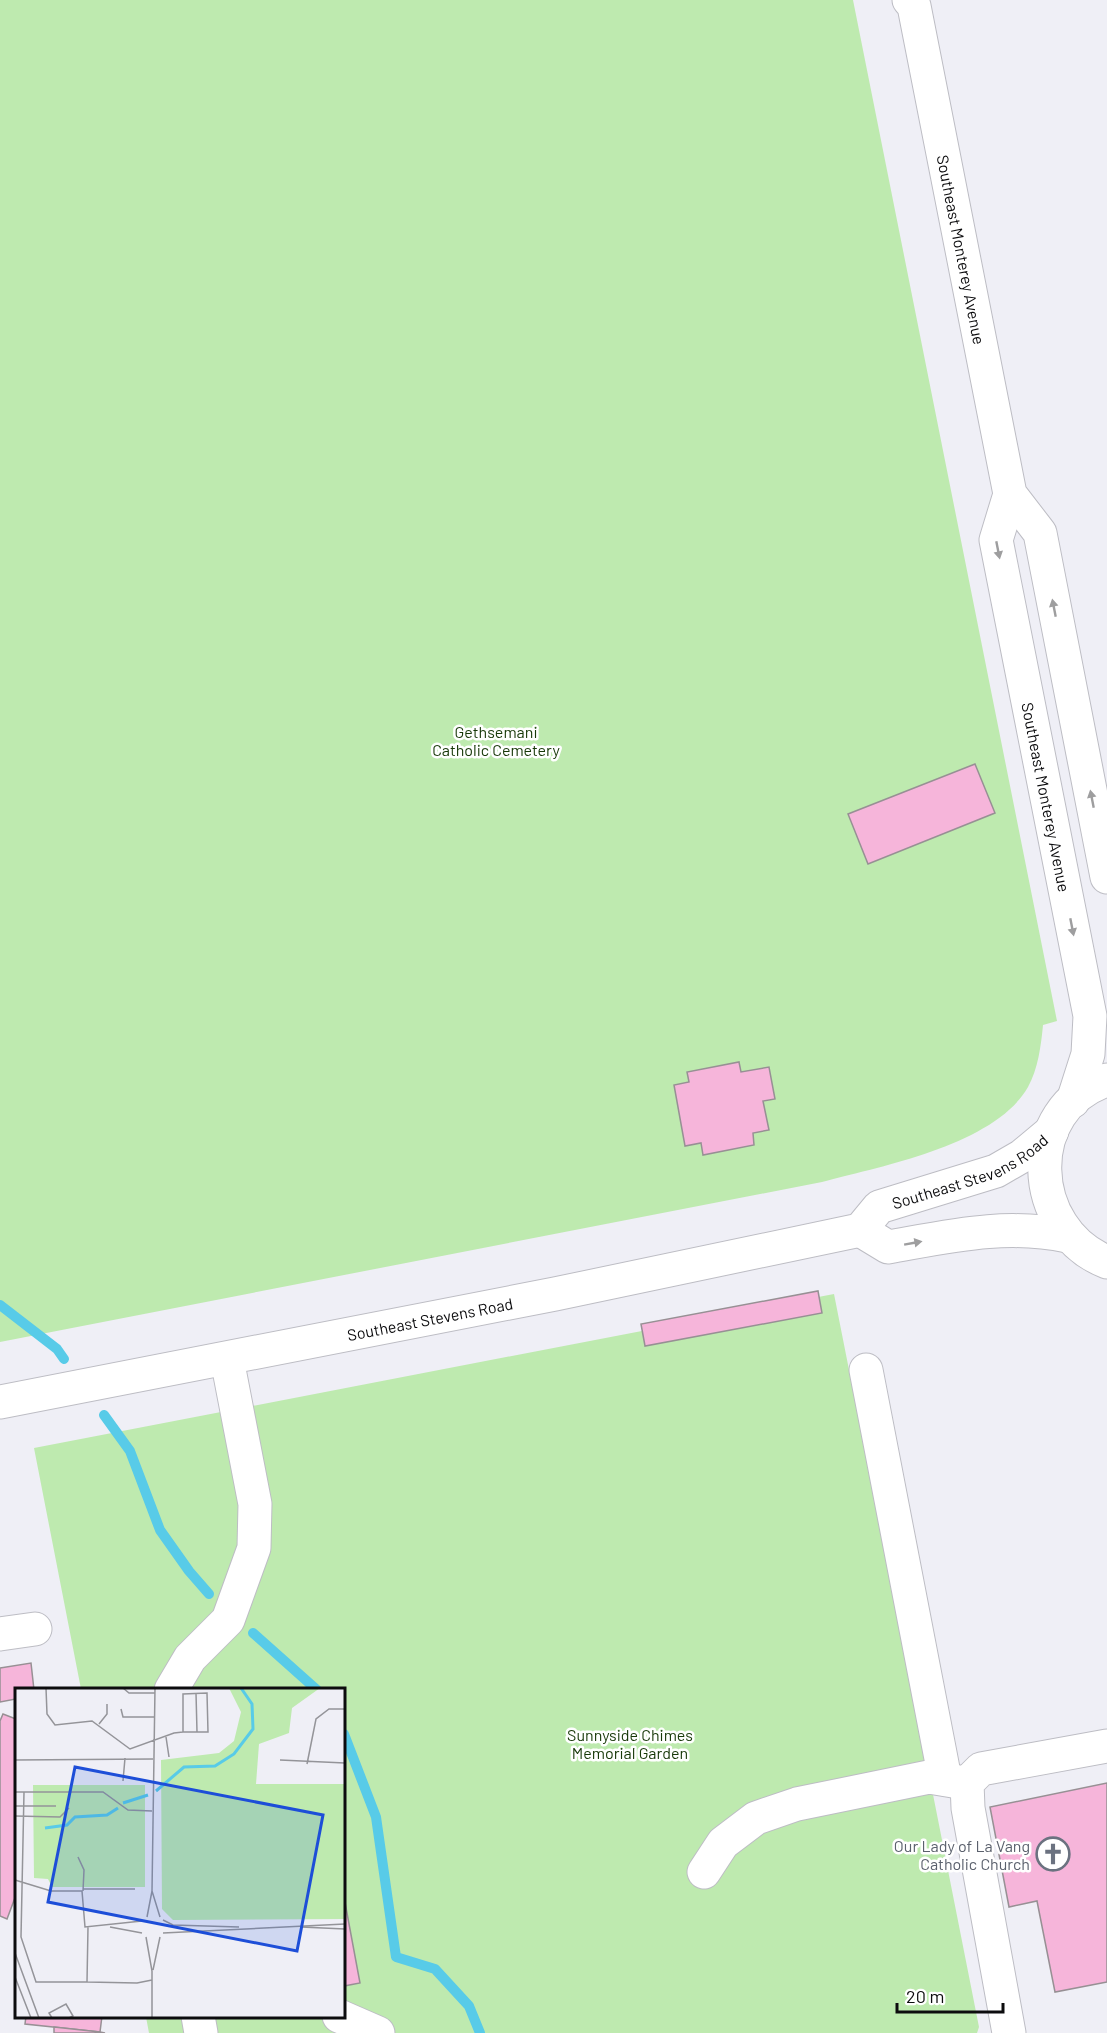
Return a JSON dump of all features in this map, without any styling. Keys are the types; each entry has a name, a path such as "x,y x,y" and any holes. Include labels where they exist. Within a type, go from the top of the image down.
{"street":[{"name":"Southeast Monterey Avenue","path":"913,2 1010,494 1040,533 1107,877"},
{"name":"Southeast Monterey Avenue","path":"1010,494 996,540 1090,1016 1088,1054 1073,1101"},
{"path":"1107,1080 1073,1101 1052,1131 1045,1155 1045,1188 1057,1220 1068,1236 1082,1249 1107,1262"},
{"name":"Southeast Stevens Road","path":"0,1402 227,1359 860,1230 879,1207 996,1171 1015,1160 1052,1131"},
{"path":"860,1230 888,1247 993,1229 1023,1229 1068,1236"},
{"path":"172,1688 190,1658 228,1620 254,1548 255,1504 227,1359"},
{"path":"866,1370 956,1781 968,1808 1009,2033"},
{"path":"0,1634 35,1629"},
{"path":"704,1872 723,1843 756,1818 797,1804 929,1777 956,1781 981,1769 1107,1746"},
{"path":"198,2018 201,2033"},
{"path":"344,2018 378,2033"}],"green space":[{"name":"Gethsemani Catholic Cemetery","path":"0,0 853,0 1057,1021 1043,1025 1034,1073 1028,1087 1012,1107 990,1124 935,1150 822,1182 0,1342"},
{"name":"Sunnyside Chimes Memorial Garden","path":"834,1294 979,2027 977,2033 149,2033 146,2018 345,2018 345,1688 81,1688 34,1448"}],"building":[{"path":"975,764 995,813 868,864 848,814"},
{"path":"739,1062 741,1072 769,1067 775,1099 763,1101 769,1130 753,1133 754,1145 703,1155 701,1143 685,1146 674,1085 689,1082 687,1072"},
{"path":"818,1291 822,1313 645,1346 641,1324"},
{"path":"31,1663 34,1688 15,1688 15,1699 0,1702 0,1668"},
{"path":"3,1714 15,1719 15,1898 7,1919 0,1916 0,1721"},
{"name":"Our Lady of La Vang Catholic Church","path":"1107,1783 1107,1982 1055,1992 1037,1901 1009,1907 990,1807"},
{"path":"345,1902 360,1983 345,1986"},
{"path":"26,2018 102,2018 100,2032 25,2024"},
{"path":"54,2027 100,2032 105,2033 54,2033"}],"waterway":[{"path":"0,1305 57,1349 64,1359"},
{"path":"104,1415 130,1451 160,1530 189,1571 209,1594"},
{"path":"253,1633 315,1688"},
{"path":"345,1737 376,1817 396,1957 435,1969 469,2006 480,2033"}],"place":[{"name":"Our Lady of La Vang Catholic Church","path":"1053,1854"}]}
